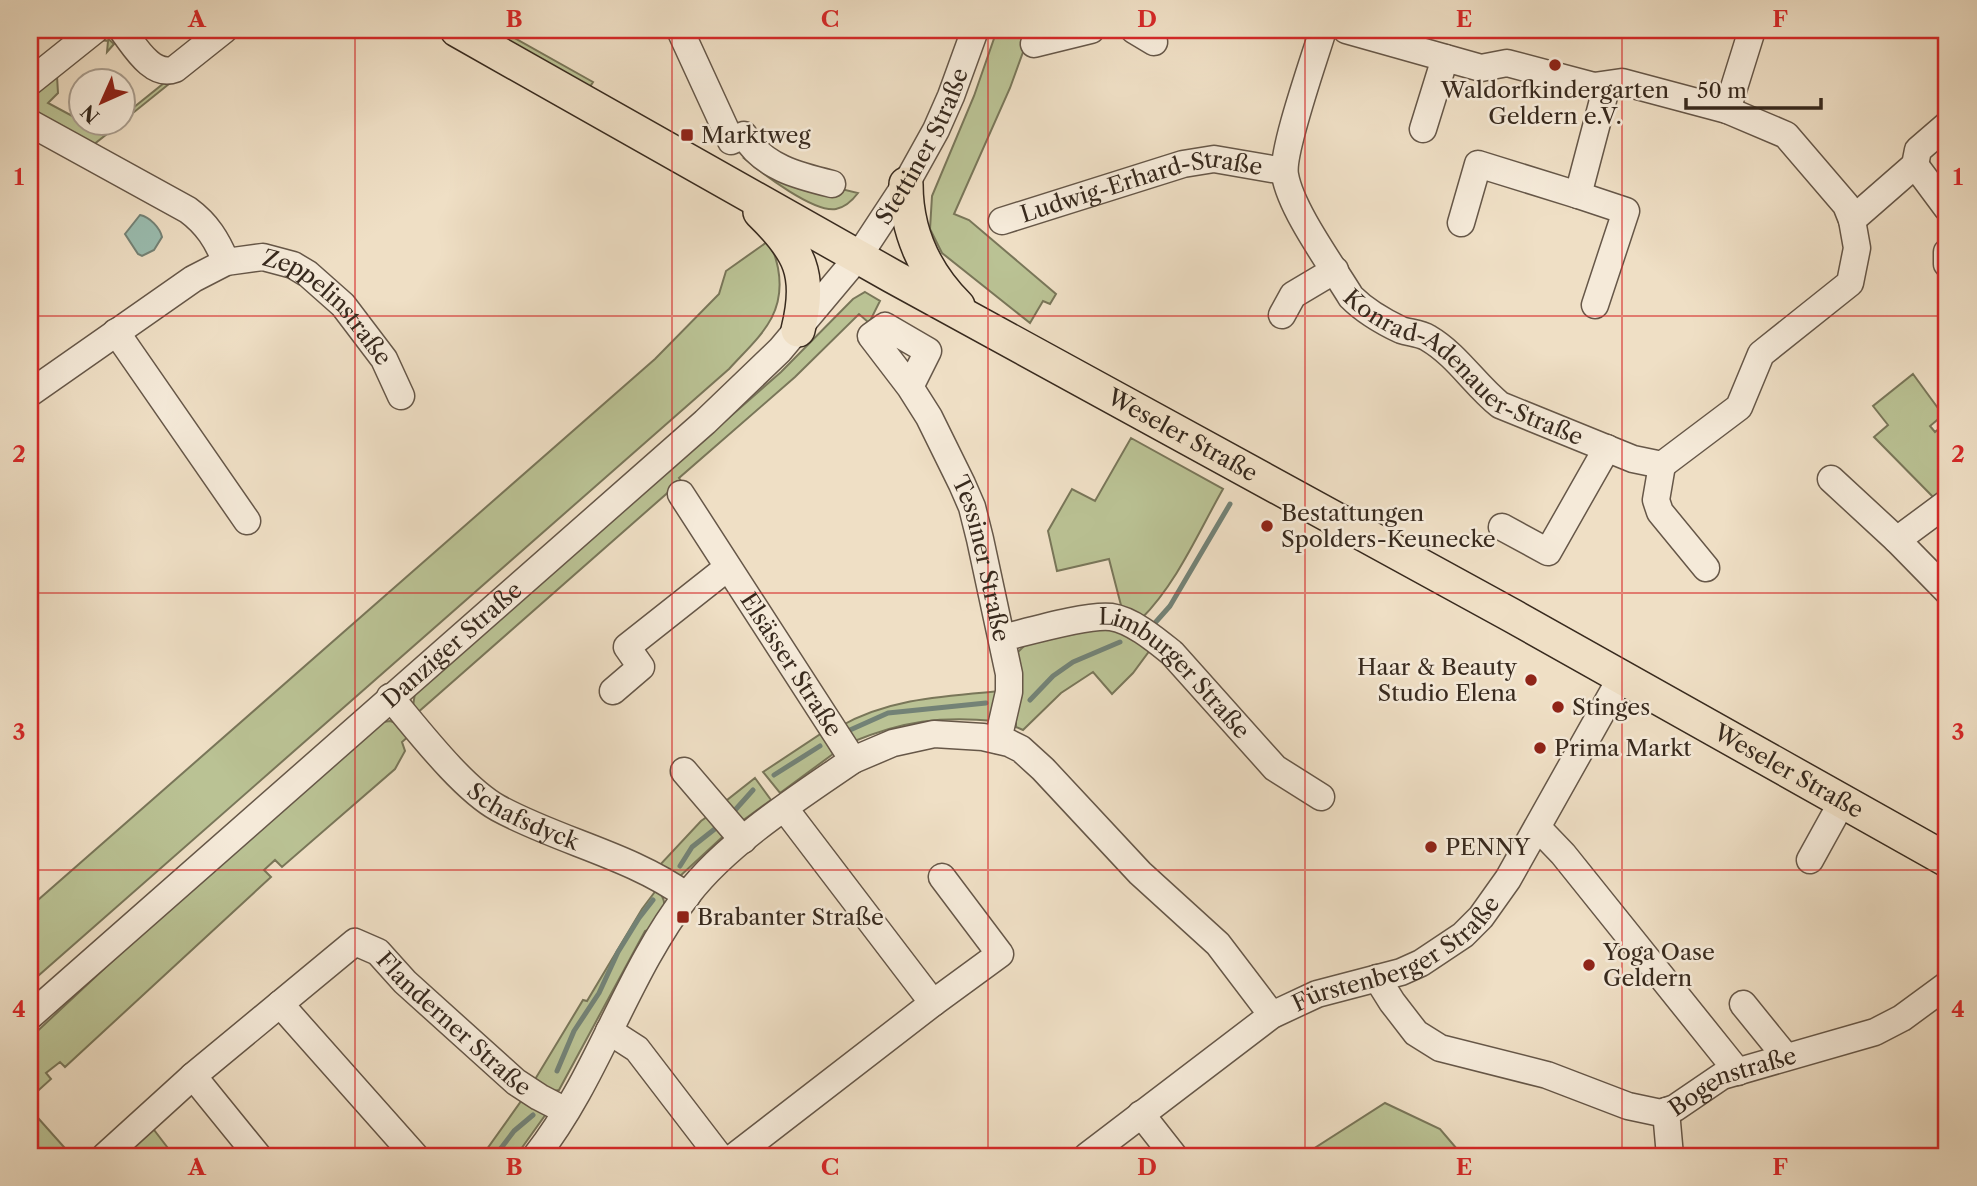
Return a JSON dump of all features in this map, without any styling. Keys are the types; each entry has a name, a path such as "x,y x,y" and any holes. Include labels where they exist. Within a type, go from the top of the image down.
{"main road":[{"name":"Weseler Straße","path":"457,30 858,257 1622,676 1947,860"},
{"path":"727,183 768,220 796,254 801,265 804,290 798,330"},
{"path":"906,184 906,205 911,231 921,256 951,298 973,320"}],"street":[{"path":"30,82 95,30"},
{"path":"128,32 153,68 166,72 175,69 224,30"},
{"path":"680,30 731,141 744,135 759,155 793,174 832,184"},
{"name":"Stettiner Straße","path":"858,257 906,184 951,96 975,30"},
{"path":"1034,44 1091,30"},
{"path":"1284,171 1289,144 1323,30"},
{"path":"1346,30 1481,68 1507,63 1594,86 1622,82 1727,110 1786,135 1846,205 1857,248 1850,283 1761,354 1739,407 1662,465 1656,500 1660,512 1706,568"},
{"path":"1727,110 1752,30"},
{"path":"1423,129 1445,58"},
{"path":"1578,195 1607,85"},
{"name":"Zeppelinstraße","path":"30,123 201,219 211,231 226,262"},
{"path":"1852,220 1915,165 1918,150 1947,125"},
{"name":"Ludwig-Erhard-Straße","path":"1002,221 1183,164 1214,159 1284,171"},
{"path":"1461,223 1478,164 1626,211 1595,305"},
{"path":"1915,165 1947,208"},
{"name":"Konrad-Adenauer-Straße","path":"1284,171 1290,196 1351,297 1359,304 1403,330 1425,336 1451,354 1482,390 1500,405 1633,459 1662,465"},
{"path":"1947,252 1947,264"},
{"name":"Zeppelinstraße","path":"30,393 193,279 226,262 263,257 293,265 316,280 343,305 384,359 401,396"},
{"name":"Danziger Straße","path":"30,1016 705,422 798,330 858,257"},
{"name":"Konrad-Adenauer-Straße","path":"1282,315 1293,295 1335,270"},
{"path":"116,332 247,521"},
{"name":"Tessiner Straße","path":"910,387 946,449 972,507 1009,674 1009,692 998,740"},
{"name":"Konrad-Adenauer-Straße","path":"1502,527 1548,552 1606,448"},
{"path":"1831,479 1947,591"},
{"name":"Elsässer Straße","path":"681,494 853,760"},
{"path":"1897,540 1947,503"},
{"name":"Elsässer Straße","path":"613,691 641,667 627,646 727,568"},
{"name":"Limburger Straße","path":"1002,638 1104,617 1123,621 1172,653 1275,768 1321,797"},
{"name":"Fürstenberger Straße","path":"1087,1156 1272,1015 1317,994 1421,963 1463,935 1498,896 1622,676"},
{"name":"Schafsdyck","path":"390,697 457,773 485,800 513,815 650,874 687,896"},
{"path":"536,1156 566,1111 663,931 712,866 743,840 853,760 872,750 914,737 934,734 998,740 1021,749 1140,873 1218,944 1272,1015"},
{"path":"684,771 743,840"},
{"path":"1810,860 1842,802"},
{"path":"785,809 933,1003"},
{"path":"1538,828 1563,854 1738,1072"},
{"path":"735,1156 1000,954 942,877"},
{"name":"Flanderner Straße","path":"105,1156 193,1076 337,954 355,942 378,953 405,982 516,1082 566,1111"},
{"name":"Bogenstraße","path":"1377,978 1416,1033 1440,1048 1547,1074 1650,1112 1675,1108 1722,1076 1875,1032 1902,1017 1947,985"},
{"path":"280,1004 415,1156"},
{"path":"1743,1004 1786,1057"},
{"path":"609,1031 637,1049 719,1156"},
{"path":"193,1076 258,1156"},
{"path":"1666,1111 1670,1156"},
{"path":"1141,1114 1174,1156"}],"green space":[{"path":"230,30 236,30 136,111 136,106"},
{"path":"480,30 500,30 593,82 588,90"},
{"path":"997,30 1031,30 1010,88 954,214 969,220 1056,294 1050,304 1043,301 1030,323 942,253 930,229 932,196 974,96"},
{"path":"105,36 114,44 107,52 108,41 100,40 57,76 58,93 48,103 66,113 66,130 30,110 30,92"},
{"path":"77,136 104,136 93,145"},
{"path":"745,159 764,162 792,177 858,193 843,207 827,209 802,199"},
{"path":"767,242 778,268 778,300 774,313 760,336 729,369 30,983 30,907 655,359 719,294 726,271"},
{"path":"865,292 880,301 869,323 859,314 795,377 679,478 681,481 416,714 413,706 415,693 781,372 853,299"},
{"path":"1913,374 1943,415 1930,426 1935,432 1947,422 1947,478 1940,484 1947,493 1938,502 1874,437 1888,425 1873,406"},
{"path":"1131,438 1223,489 1176,574 1141,619 1123,613 1109,559 1057,571 1048,531 1072,489 1095,501"},
{"path":"1096,629 1114,629 1150,650 1133,673 1112,694 1093,672 1061,693 1023,730 1016,727 1016,654 1026,644"},
{"path":"1002,691 995,721 957,719 922,722 888,729 852,742 839,727 858,717 898,704"},
{"path":"390,721 410,735 402,742 405,751 395,769 282,867 275,860 264,870 271,877 65,1067 60,1062 46,1073 51,1079 30,1098 30,1038 137,938 383,722"},
{"path":"822,733 833,754 780,793 763,772"},
{"path":"755,778 771,800 738,824 722,804"},
{"path":"715,811 730,830 679,877 657,868 701,821"},
{"path":"657,889 664,900 662,913 653,928 645,931 559,1090 554,1091 534,1081 583,1000 587,1001 642,909"},
{"path":"524,1097 546,1114 516,1156 482,1156"},
{"path":"1385,1103 1440,1129 1463,1156 1314,1156 1310,1151"},
{"path":"30,1109 72,1156 30,1156"},
{"path":"151,1126 174,1156 116,1156"}],"shaded area":[{"path":"140,215 154,223 162,237 154,250 142,256 125,234"}],"waterway":[{"path":"1154,624 1170,606 1230,504"},
{"path":"1030,700 1053,676 1073,662 1120,642"},
{"path":"850,730 888,713 986,703"},
{"path":"774,775 820,746"},
{"path":"736,809 753,790"},
{"path":"680,866 692,847 716,828"},
{"path":"557,1071 574,1031 599,993 618,952 653,900"},
{"path":"495,1156 514,1131 533,1115"}],"place":[{"name":"Waldorfkindergarten Geldern e.V.","path":"1555,65"},
{"name":"Marktweg","path":"687,135"},
{"name":"Bestattungen Spolders-Keunecke","path":"1267,526"},
{"name":"Haar & Beauty Studio Elena","path":"1531,680"},
{"name":"Stinges","path":"1558,707"},
{"name":"Prima Markt","path":"1540,748"},
{"name":"PENNY","path":"1431,847"},
{"name":"Brabanter Straße","path":"683,917"},
{"name":"Yoga Oase Geldern","path":"1589,965"}]}
